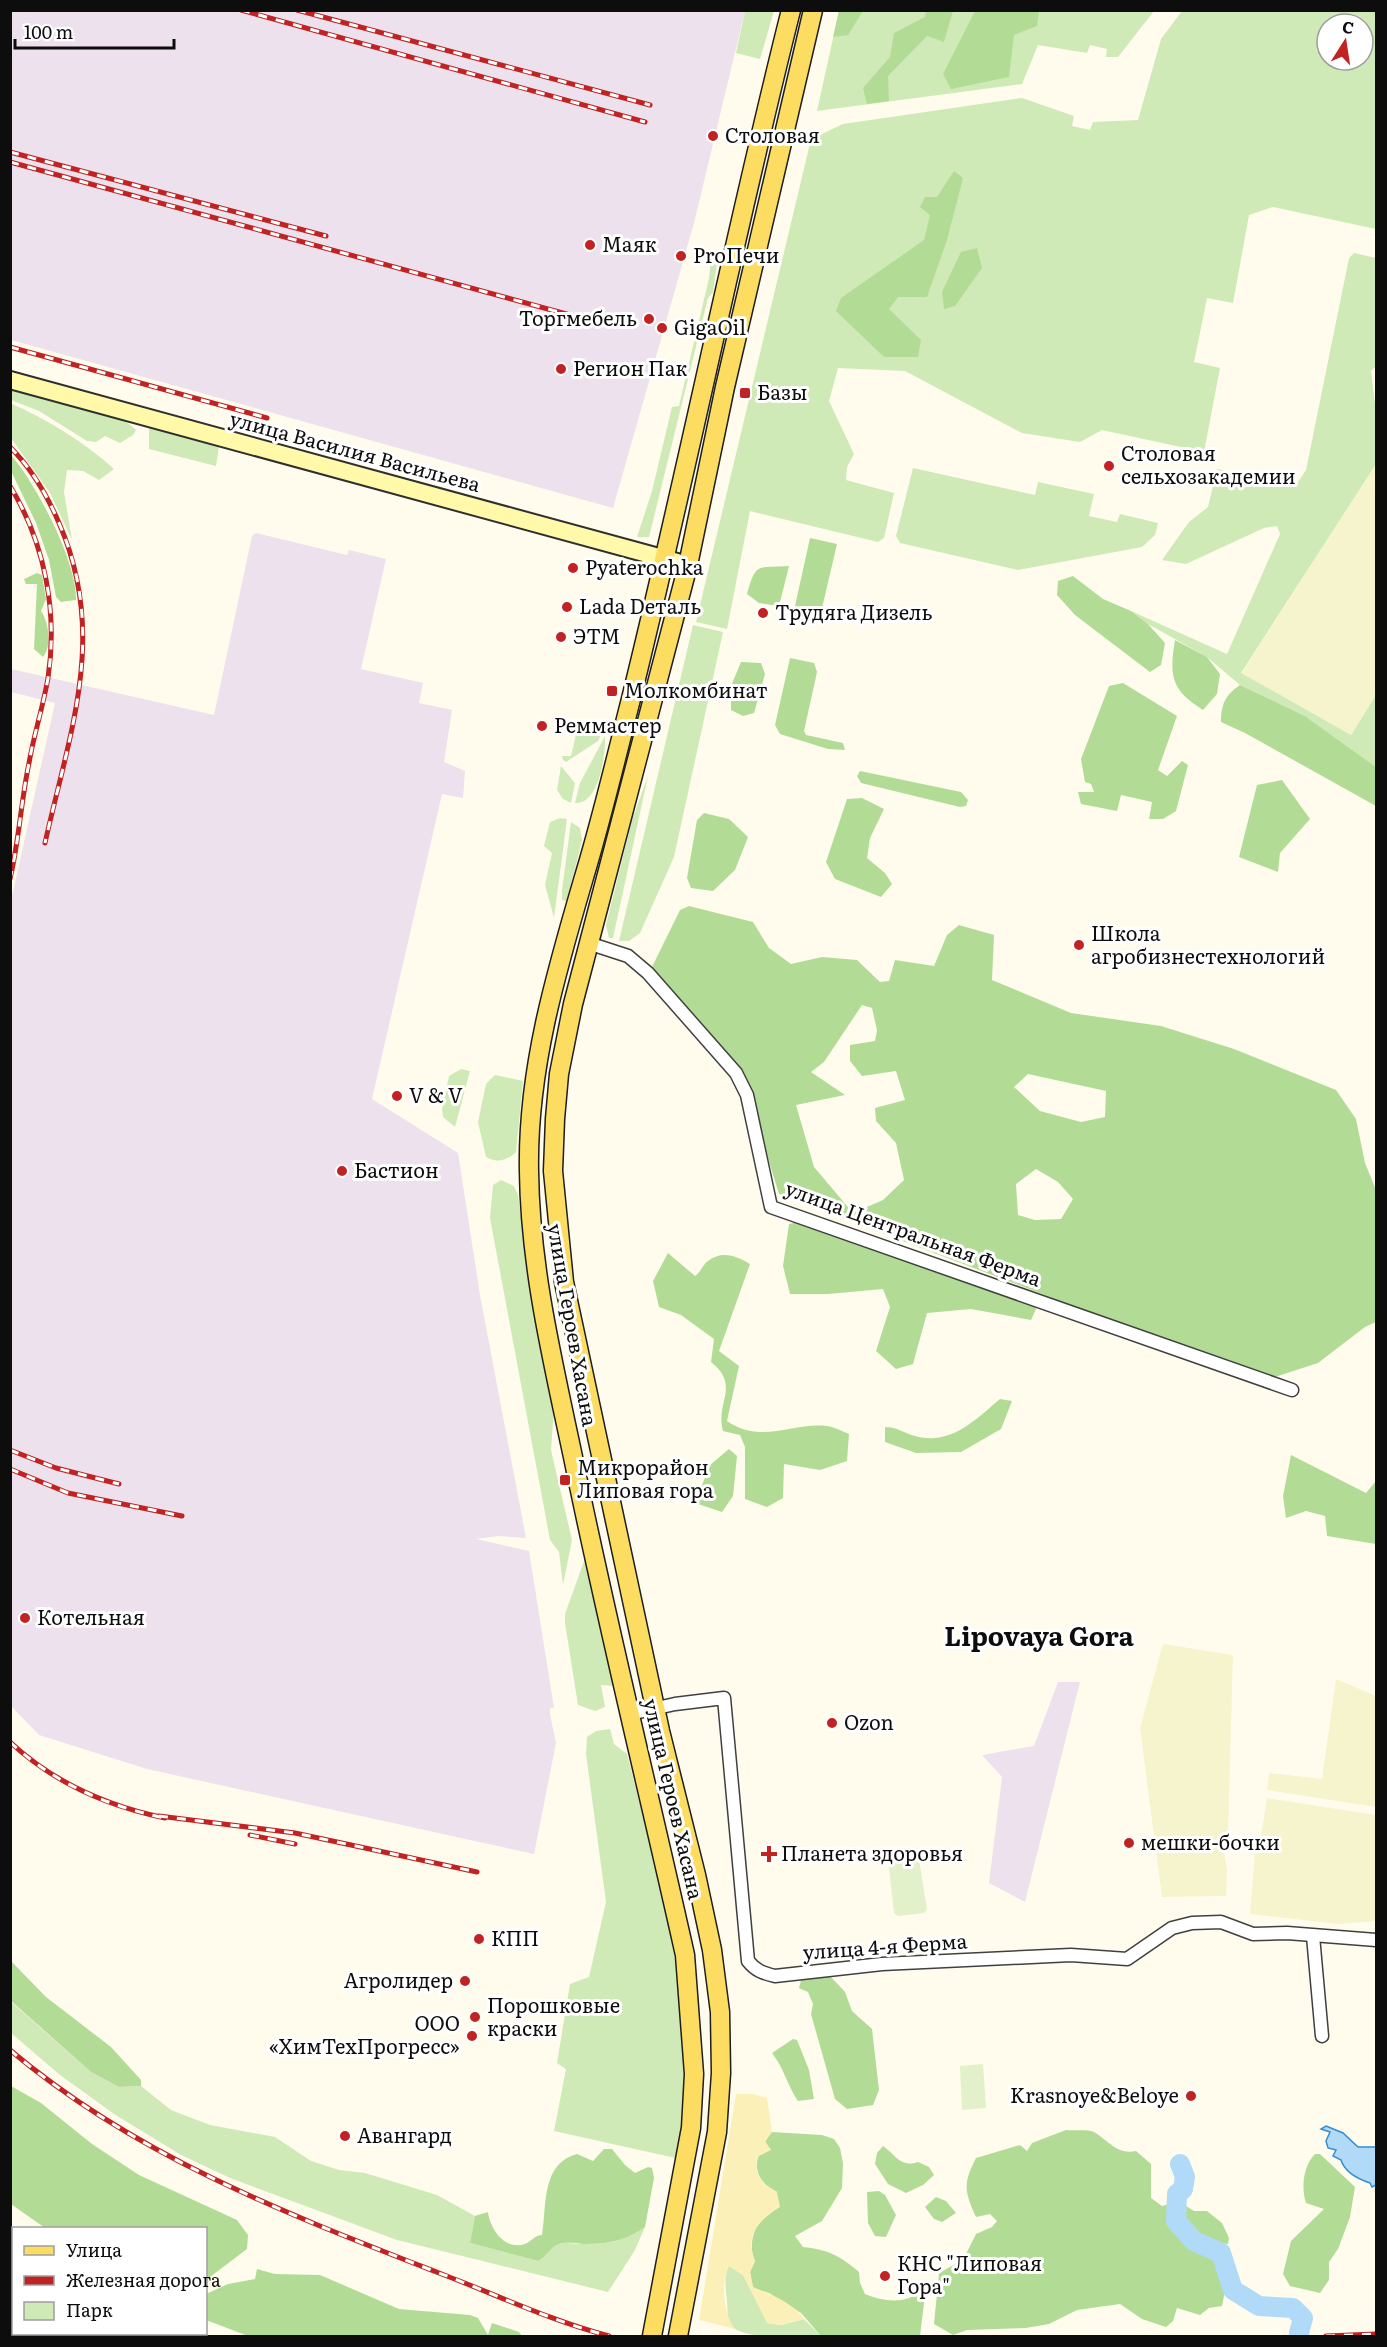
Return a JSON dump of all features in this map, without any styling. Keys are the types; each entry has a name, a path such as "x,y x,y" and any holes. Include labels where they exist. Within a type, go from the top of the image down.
{"main road":[{"name":"улица Героев Хасана","path":"652,2337 691,2128 694,2074 685,1955 585,1515 538,1282 528,1170 530,1115 539,1051 562,948 591,854 666,560 735,246 792,10"},
{"name":"улица Героев Хасана","path":"678,2337 717,2132 722,2073 720,2012 712,1950 655,1708 573,1326 558,1239 554,1171 559,1074 588,943 688,566 725,387 813,10"},
{"name":"улица Василия Васильева","path":"10,380 688,566"}],"street":[{"name":"улица Центральная Ферма","path":"588,943 628,956 648,973 736,1073 747,1095 771,1207 1292,1390"},
{"name":"улица 4-я Ферма","path":"630,1714 724,1698 748,1961 755,1970 764,1973 776,1976 865,1965 1071,1955 1127,1959 1172,1928 1192,1923 1221,1922 1253,1934 1377,1940"},
{"path":"1313,1936 1322,2036"}],"shaded area":[{"path":"10,11 745,11 694,223 613,508 11,340"},
{"path":"1376,464 1376,695 1351,735 1241,674"},
{"path":"256,533 347,555 349,550 386,559 361,669 423,683 419,703 452,710 444,762 465,771 463,798 442,794 372,1099 458,1153 480,1295 526,1538 498,1536 476,1539 529,1551 554,1708 550,1708 550,1714 556,1743 534,1854 147,1769 39,1735 11,1706 10,905 55,703 11,692 11,669 214,715 252,536"},
{"path":"1163,1644 1233,1655 1228,1835 1223,1848 1227,1869 1226,1896 1162,1897 1140,1728"},
{"path":"1336,1679 1376,1696 1376,1807 1267,1790 1269,1773 1322,1779"},
{"path":"1058,1682 1080,1682 1025,1902 989,1883 1002,1777 982,1755 1034,1746"},
{"path":"1267,1798 1376,1815 1376,1921 1338,1924 1250,1914 1255,1850 1261,1836"}],"green space":[{"path":"745,11 774,11 760,59 736,53"},
{"path":"839,11 1154,11 1118,57 1106,57 1107,49 1090,45 1087,53 1038,45 1022,84 817,111"},
{"path":"839,11 863,11 848,35 833,37"},
{"path":"926,11 953,11 944,42 927,36 888,76 889,101 867,104 863,88 890,57 894,33 925,17"},
{"path":"975,11 1039,11 1037,26 1014,35 1009,77 951,89 943,74"},
{"path":"1182,11 1376,11 1376,229 1273,207 1249,215 1233,303 1207,298 1194,362 1220,368 1204,452 1102,430 1080,442 1022,433 905,371 838,368 829,401 854,454 847,467 846,480 894,493 884,538 878,542 750,511 727,629 696,622 811,139 843,124 1022,98 1074,116 1072,126 1090,130 1093,122 1138,120 1161,39"},
{"path":"954,171 963,178 947,240 927,297 898,297 889,309 921,340 918,357 884,357 836,311 841,298 924,240 930,215 920,207 925,197 937,197"},
{"path":"977,248 982,268 955,306 944,309 942,292 961,252"},
{"path":"1354,253 1376,258 1376,366 1371,371 1376,412 1376,464 1241,673 1351,735 1376,695 1376,767 1305,716 1240,685 1207,657 1148,624 1131,611 1227,654 1280,534 1277,526 1264,528 1186,564 1162,560 1189,522 1208,507 1217,469 1296,485 1306,470 1349,258"},
{"path":"714,254 718,256 713,292 708,298 649,537 637,537 652,491 672,407 679,406"},
{"path":"10,386 70,406 113,416 136,430 133,435 120,443 105,436 96,442 87,441 39,411 11,400"},
{"path":"10,403 65,432 114,469 99,480 83,471 67,470 64,492 72,540 50,493 11,438"},
{"path":"155,427 219,446 216,466 149,449 149,428"},
{"path":"11,455 32,484 53,524 70,565 76,600 61,602 56,597 49,560 36,523 11,471"},
{"path":"913,468 1035,495 1038,482 1094,494 1089,516 1117,522 1120,514 1158,523 1155,535 1142,547 1018,570 900,543 896,536"},
{"path":"810,538 837,544 819,621 793,615"},
{"path":"789,566 779,606 759,603 747,594 753,576 759,569"},
{"path":"37,573 42,575 46,599 41,611 46,621 48,647 43,657 34,649 37,584 26,584 24,579"},
{"path":"1073,576 1103,599 1131,611 1148,624 1165,643 1161,665 1150,672 1075,615 1057,595 1058,581"},
{"path":"693,625 723,632 674,857 640,933 629,941 619,941"},
{"path":"1175,640 1207,657 1220,674 1217,694 1203,710 1178,689 1172,663"},
{"path":"790,658 814,663 817,672 804,731 806,735 843,743 845,750 828,749 780,734 775,725"},
{"path":"741,662 761,663 765,674 754,713 743,716 731,710 731,686"},
{"path":"1123,683 1177,716 1158,770 1167,776 1182,761 1188,765 1176,811 1163,819 1149,819 1152,802 1121,795 1117,811 1081,804 1078,792 1094,792 1091,784 1085,782 1081,759 1109,686"},
{"path":"1240,685 1305,716 1376,767 1376,806 1221,722 1225,701"},
{"path":"579,722 604,729 598,741 566,762 562,756 571,756"},
{"path":"605,736 602,766 595,787 590,796 575,803 580,783"},
{"path":"561,766 575,783 571,803 563,799 557,790"},
{"path":"860,771 961,792 968,800 966,806 960,807 861,783 857,776"},
{"path":"648,776 613,938 609,938 606,925 632,820"},
{"path":"1282,780 1310,819 1280,853 1278,872 1239,857 1257,785"},
{"path":"862,798 884,809 870,838 867,858 885,873 892,884 881,897 835,879 826,862 847,799"},
{"path":"704,813 729,819 748,837 735,870 713,891 691,888 687,878 697,820"},
{"path":"560,818 567,819 554,918 545,885 552,853 544,846 550,822"},
{"path":"571,822 580,828 582,840 567,901 562,900 562,890"},
{"path":"689,906 753,922 769,948 791,964 822,957 857,960 880,982 889,981 895,960 934,966 947,935 959,925 994,935 992,980 1071,1013 1161,1026 1234,1049 1336,1090 1356,1119 1365,1163 1376,1190 1376,1322 1365,1327 1318,1363 1275,1377 1179,1346 779,1194 759,1129 737,1074 651,969 680,910","holes":["862,1005 872,1008 877,1030 875,1041 850,1045 850,1061 862,1076 896,1071 905,1100 875,1108 876,1121 896,1143 904,1180 883,1200 853,1213 814,1167 796,1105 845,1095 811,1072 824,1062","1028,1074 1106,1091 1105,1117 1081,1122 1040,1111 1014,1087","1036,1169 1058,1182 1073,1199 1061,1219 1035,1220 1018,1215 1016,1184"]},
{"path":"461,1069 470,1071 455,1127 443,1117 442,1109 449,1076"},
{"path":"495,1075 523,1081 516,1152 501,1160 486,1157 478,1122 486,1084"},
{"path":"501,1180 514,1186 518,1195 533,1302 554,1408 551,1450 572,1540 563,1585 559,1552 550,1540 490,1218 493,1185"},
{"path":"802,1221 1034,1303 1036,1309 1031,1320 971,1309 927,1313 913,1364 896,1369 876,1351 890,1307 883,1289 828,1294 790,1294 783,1266 789,1224"},
{"path":"668,1253 695,1276 706,1262 719,1256 735,1257 750,1264 719,1351 739,1366 727,1421 740,1428 765,1432 814,1426 832,1427 849,1434 847,1461 820,1470 784,1464 783,1498 767,1507 745,1499 745,1447 740,1435 723,1431 721,1421 726,1387 720,1371 711,1362 714,1339 681,1315 659,1307 653,1281"},
{"path":"1000,1399 1012,1401 1001,1429 961,1452 916,1453 885,1442 885,1427 928,1438 951,1434 972,1423"},
{"path":"729,1449 737,1456 733,1496 722,1512 695,1503 710,1465"},
{"path":"1291,1455 1366,1493 1376,1481 1376,1544 1327,1536 1325,1516 1306,1511 1286,1518 1283,1496"},
{"path":"587,1553 615,1686 601,1685 605,1707 595,1711 578,1705 565,1623 565,1614"},
{"path":"610,1729 614,1744 627,1754 656,1867 672,1943 683,2020 685,2059 680,2159 554,2131 566,2069 557,2063 570,1984 589,1977 606,1902 586,1754 587,1737 596,1731"},
{"path":"918,1853 927,1909 924,1913 898,1916 894,1913 888,1859 890,1856"},
{"path":"10,1960 46,1997 111,2047 141,2080 141,2086 119,2087 91,2072 11,2001"},
{"path":"830,1976 845,1992 852,2011 872,2029 879,2090 873,2105 847,2109 835,2099 811,2014 813,2004 808,1992 799,1988 802,1977"},
{"path":"10,2001 91,2072 119,2087 141,2086 171,2110 210,2125 275,2137 311,2161 339,2170 365,2173 437,2195 475,2216 470,2243 538,2261 559,2244 608,2242 631,2236 645,2227 635,2250 608,2292 397,2240 230,2178 181,2155 114,2114 60,2075 11,2033"},
{"path":"793,2039 797,2040 809,2070 814,2099 798,2101 772,2053"},
{"path":"983,2064 986,2108 962,2110 960,2066"},
{"path":"11,2086 41,2103 92,2144 139,2175 237,2220 248,2235 247,2249 207,2279 207,2227 44,2227 11,2204"},
{"path":"1066,2130 1091,2131 1118,2149 1136,2151 1151,2164 1151,2198 1162,2206 1178,2201 1194,2211 1207,2211 1222,2223 1229,2238 1228,2244 1202,2241 1220,2264 1226,2286 1222,2306 1209,2308 1200,2315 1177,2308 1173,2321 1166,2327 1142,2319 1120,2304 1077,2310 1049,2324 1026,2328 967,2330 953,2335 934,2324 939,2273 963,2260 976,2234 992,2227 997,2221 990,2214 976,2217 969,2200 967,2181 976,2158 1020,2145 1027,2151 1032,2143"},
{"path":"772,2132 822,2135 834,2139 840,2148 843,2163 842,2188 822,2221 795,2236 803,2247 826,2252 852,2266 859,2272 860,2283 865,2294 880,2299 903,2300 922,2289 925,2295 920,2336 821,2336 801,2313 769,2293 753,2288 750,2272 755,2261 752,2252 754,2234 761,2217 777,2192 761,2180 757,2165 761,2149"},
{"path":"883,2146 902,2162 918,2162 929,2167 934,2175 923,2185 906,2193 888,2184 875,2164 877,2153"},
{"path":"604,2149 612,2149 635,2173 648,2167 652,2168 654,2178 645,2227 631,2236 608,2242 559,2244 538,2261 470,2243 475,2216 488,2212 495,2231 511,2244 525,2244 542,2235 548,2187 557,2167 565,2159 577,2154 593,2161"},
{"path":"1315,2154 1320,2154 1355,2187 1350,2217 1338,2249 1329,2262 1329,2280 1320,2293 1290,2286 1283,2274 1291,2241 1324,2209 1306,2203 1304,2197 1303,2184 1306,2171"},
{"path":"879,2191 885,2195 896,2215 886,2237 875,2236 868,2223 867,2192"},
{"path":"936,2197 946,2201 956,2213 942,2222 934,2219 925,2207"},
{"path":"729,2266 743,2275 768,2323 781,2325 804,2319 821,2336 763,2336 741,2332 734,2328 729,2320 725,2279"},
{"path":"257,2269 275,2274 320,2275 399,2309 470,2315 478,2318 488,2335 492,2323 519,2332 522,2336 248,2336 207,2320 207,2294 228,2284 255,2279"}],"sand":[{"path":"736,2094 753,2094 767,2098 772,2132 765,2141 771,2150 757,2157 757,2169 763,2182 777,2192 780,2207 760,2223 753,2236 751,2244 755,2261 750,2272 753,2287 788,2304 804,2319 781,2325 767,2323 743,2275 729,2266 726,2272 724,2298 728,2316 735,2329 699,2320"}],"water":[{"path":"1326,2126 1343,2133 1358,2147 1376,2147 1376,2185 1372,2187 1370,2183 1352,2175 1341,2160 1333,2156 1336,2150 1328,2148 1326,2141 1330,2132 1321,2129"}],"waterway":[{"path":"1180,2164 1185,2177 1183,2189 1177,2194 1176,2221 1194,2241 1221,2253 1233,2290 1259,2306 1293,2308 1303,2318 1299,2333"}],"railway":[{"path":"241,10 645,122"},
{"path":"297,10 650,105"},
{"path":"10,152 326,236"},
{"path":"10,162 570,315"},
{"path":"10,347 267,418"},
{"path":"10,447 32,473 59,523 73,564 81,604 83,644 80,683 65,762 45,843"},
{"path":"10,486 22,508 40,554 50,603 51,628 48,678 26,777 10,879"},
{"path":"10,1450 56,1468 119,1484"},
{"path":"10,1469 68,1493 182,1516"},
{"path":"10,1742 27,1757 82,1791 122,1807 165,1818"},
{"path":"159,1816 295,1833 477,1872"},
{"path":"250,1835 295,1844"},
{"path":"10,2050 59,2088 109,2122 215,2180 382,2251 544,2315 609,2336"},
{"path":"1326,2336 1376,2334"}],"place":[{"name":"Столовая","path":"713,136"},
{"name":"Маяк","path":"590,245"},
{"name":"ProПечи","path":"681,256"},
{"name":"Торгмебель","path":"649,319"},
{"name":"GigaOil","path":"662,328"},
{"name":"Регион Пак","path":"561,369"},
{"name":"Базы","path":"745,393"},
{"name":"Столовая сельхозакадемии","path":"1109,466"},
{"name":"Pyaterochka","path":"573,568"},
{"name":"Lada Dеталь","path":"567,607"},
{"name":"Трудяга Дизель","path":"763,613"},
{"name":"ЭТМ","path":"561,637"},
{"name":"Молкомбинат","path":"612,691"},
{"name":"Реммастер","path":"542,726"},
{"name":"Школа агробизнестехнологий","path":"1079,945"},
{"name":"V & V","path":"397,1096"},
{"name":"Бастион","path":"342,1171"},
{"name":"Микрорайон Липовая гора","path":"565,1480"},
{"name":"Котельная","path":"25,1618"},
{"name":"Ozon","path":"832,1723"},
{"name":"мешки-бочки","path":"1129,1843"},
{"name":"Планета здоровья","path":"769,1854"},
{"name":"КПП","path":"479,1939"},
{"name":"Агролидер","path":"465,1981"},
{"name":"Порошковые краски","path":"475,2017"},
{"name":"ООО «ХимТехПрогресс»","path":"472,2036"},
{"name":"Krasnoye&Beloye","path":"1191,2096"},
{"name":"Авангард","path":"345,2136"},
{"name":"КНС \"Липовая Гора\"","path":"885,2276"}],"district":[{"name":"Lipovaya Gora","path":"1039,1637"}]}
